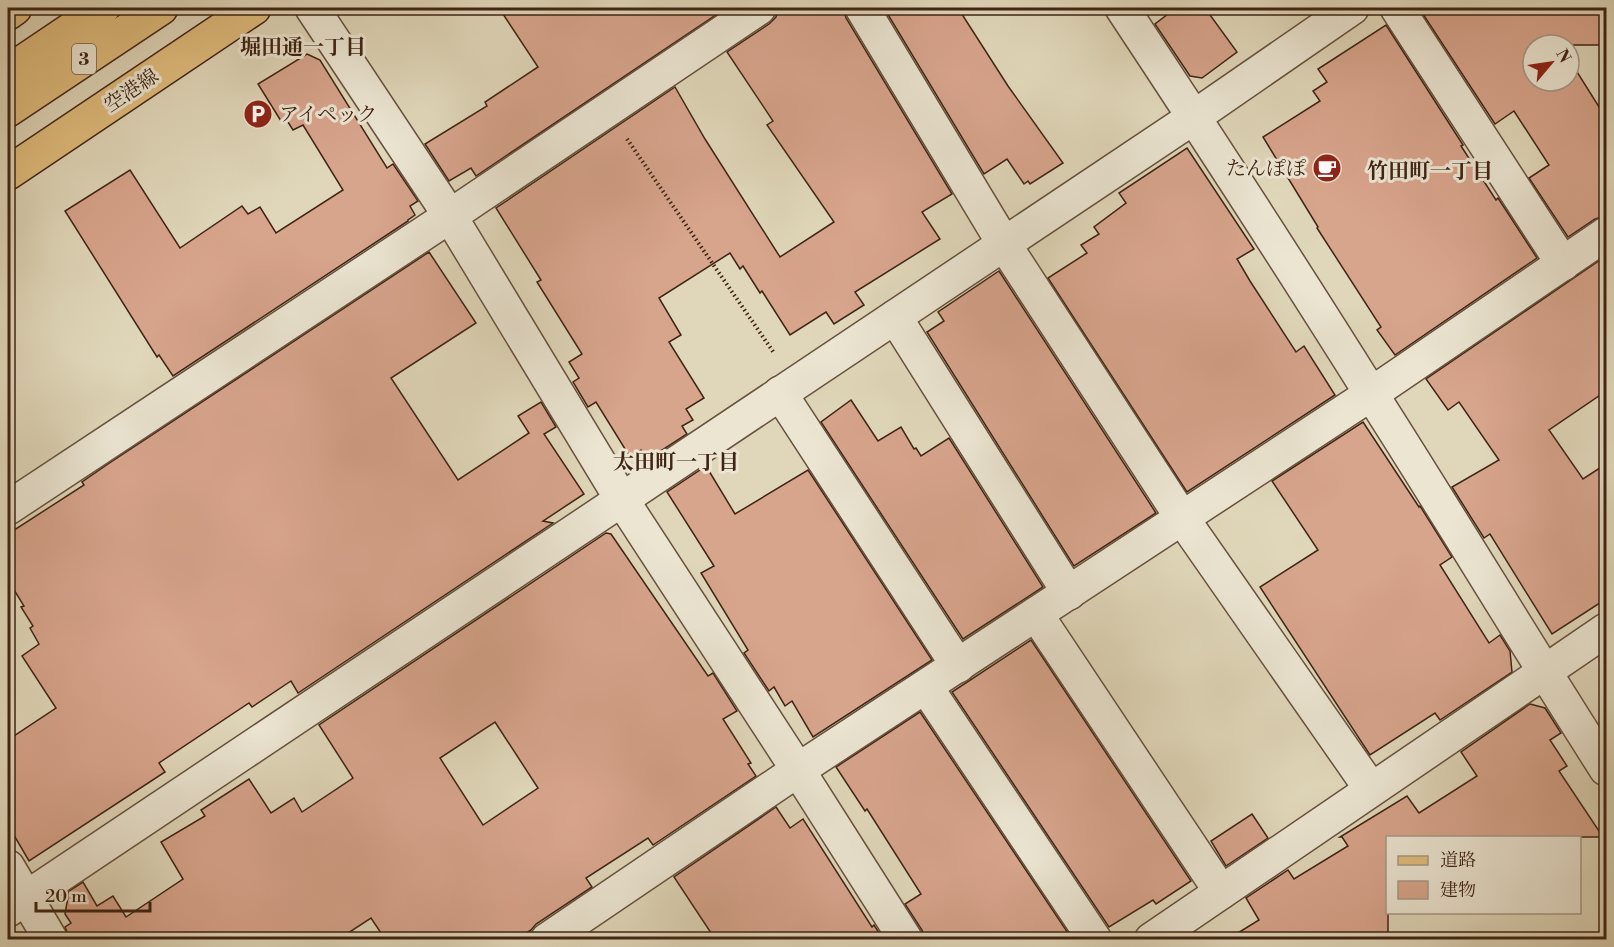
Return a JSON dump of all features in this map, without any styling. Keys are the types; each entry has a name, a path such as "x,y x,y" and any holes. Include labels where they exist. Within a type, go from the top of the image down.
{"main road":[{"path":"8,12 15,8"},
{"path":"8,72 104,8"},
{"name":"3","path":"8,110 162,8"},
{"name":"空港線","path":"8,173 254,8"}],"street":[{"path":"312,8 450,216 622,500 906,939"},
{"path":"8,508 450,216 759,8"},
{"path":"862,8 1004,244 1182,518 1371,789"},
{"path":"1122,8 1371,394 1606,769"},
{"path":"17,904 1194,117 1352,8"},
{"path":"1397,8 1563,264"},
{"path":"547,939 798,770 1371,394 1606,234"},
{"path":"895,316 1069,593"},
{"path":"788,388 958,666"},
{"path":"1036,614 1221,892"},
{"path":"1151,939 1606,630"},
{"path":"926,687 1095,939"},
{"path":"8,867 17,904 51,939"}],"path":[{"path":"607,110 788,388"}],"building":[{"path":"499,8 726,8 476,176 471,168 449,181 425,144 487,106 485,102 538,67"},
{"path":"778,8 843,8 846,18 952,194 922,212 940,239 855,292 864,305 834,324 826,312 790,335 762,291 760,293 743,266 740,269 730,253 659,298 681,335 669,342 704,398 686,409 693,420 682,426 687,434 647,460 641,450 630,457 596,402 588,407 573,382 579,378 569,362 582,354 537,282 541,280 496,208 675,87 705,139 780,257 834,222 767,125 773,121 727,52 769,24 776,17"},
{"path":"884,8 958,8 1008,86 1063,163 1030,184 1028,181 1024,184 1007,159 984,174"},
{"path":"1176,8 1205,8 1237,52 1202,78 1190,76 1155,24"},
{"path":"1419,8 1606,8 1606,45 1581,45 1581,33 1521,33 1521,93 1581,93 1581,78 1606,118 1606,216 1595,219 1568,237 1529,178 1549,165 1514,111 1495,124"},
{"path":"1386,25 1463,145 1461,146 1537,258 1395,355 1377,330 1381,327 1317,228 1263,137 1320,101 1313,91 1327,82 1318,69"},
{"path":"307,54 320,60 387,168 393,164 418,201 410,206 415,215 173,376 159,355 157,357 65,211 130,170 180,248 242,206 248,214 260,207 276,233 343,190 303,125 293,130 286,119 281,121 258,84"},
{"path":"1187,148 1254,249 1237,259 1250,281 1296,352 1304,346 1335,395 1187,492 1048,278 1087,253 1081,245 1099,234 1094,227 1126,203 1119,193"},
{"path":"429,252 476,323 391,378 458,480 529,433 518,416 541,402 556,427 544,434 584,494 543,521 553,523 298,693 291,681 252,707 249,703 159,763 165,772 29,861 8,825 8,740 56,708 22,656 39,644 30,628 33,626 21,607 24,606 8,580 8,534 84,485 82,482 108,464"},
{"path":"1606,256 1606,391 1549,430 1583,479 1606,464 1606,599 1552,634 1490,534 1484,538 1452,487 1499,460 1459,402 1448,410 1426,379"},
{"path":"999,271 1156,513 1074,566 927,332 944,321 938,312"},
{"path":"851,400 878,441 901,427 921,456 949,438 1043,587 963,639 821,422"},
{"path":"1363,422 1452,557 1440,565 1489,643 1500,635 1510,651 1512,672 1440,720 1435,713 1370,755 1260,587 1318,550 1272,481"},
{"path":"706,466 735,514 808,470 932,660 813,737 792,701 785,706 774,687 769,691 744,653 748,650 701,573 714,566 667,492"},
{"path":"606,533 611,534 708,676 713,673 737,711 723,719 751,763 748,764 756,776 653,845 648,838 586,878 592,887 517,939 385,939 371,918 339,939 70,939 65,927 71,923 65,914 69,891 83,882 97,906 113,896 126,917 183,879 161,842 205,816 201,810 249,779 271,813 294,798 302,812 353,778 319,725","holes":["495,722 538,788 483,825 440,758"]},
{"path":"1031,640 1191,881 1156,904 1153,900 1109,927 952,692"},
{"path":"1530,704 1545,708 1561,733 1550,740 1567,766 1559,771 1603,837 1386,836 1388,939 1228,939 1259,920 1246,898 1288,870 1294,879 1348,846 1340,837 1407,796 1419,813 1477,776 1461,752"},
{"path":"920,712 1072,939 925,939 922,930 905,904 921,894 867,809 865,811 836,767"},
{"path":"776,807 790,828 803,819 872,927 874,925 883,939 715,939 674,877"},
{"path":"1252,814 1268,838 1226,866 1211,841"}],"place":[{"name":"アイペック","path":"258,114"},
{"name":"たんぽぽ","path":"1327,168"}],"district":[{"name":"堀田通一丁目","path":"303,47"},
{"name":"竹田町一丁目","path":"1430,171"},
{"name":"太田町一丁目","path":"676,462"}]}
